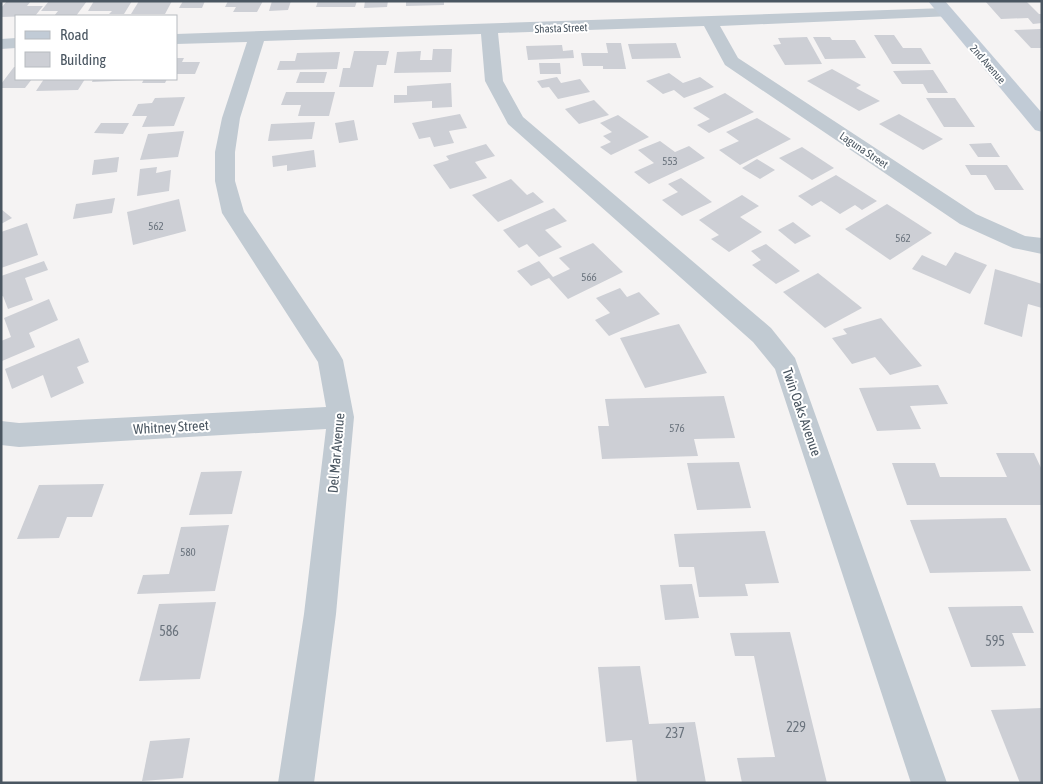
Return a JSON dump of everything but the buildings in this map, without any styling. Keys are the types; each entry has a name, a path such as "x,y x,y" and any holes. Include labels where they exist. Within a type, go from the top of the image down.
{"street":[{"name":"Shasta Street","path":"178,39 710,23 941,7"},
{"name":"2nd Avenue","path":"941,7 1042,126"},
{"name":"Laguna Street","path":"710,23 731,61 968,219 1020,242 1042,246"},
{"name":"Twin Oaks Avenue","path":"489,30 494,81 515,120 762,335 786,365 929,783"},
{"name":"Del Mar Avenue","path":"257,37 231,118 225,152 225,181 232,213 330,360 341,416 320,614 296,783"},
{"path":"1,44 15,43"},
{"name":"Whitney Street","path":"1,432 19,435 341,416"}]}
